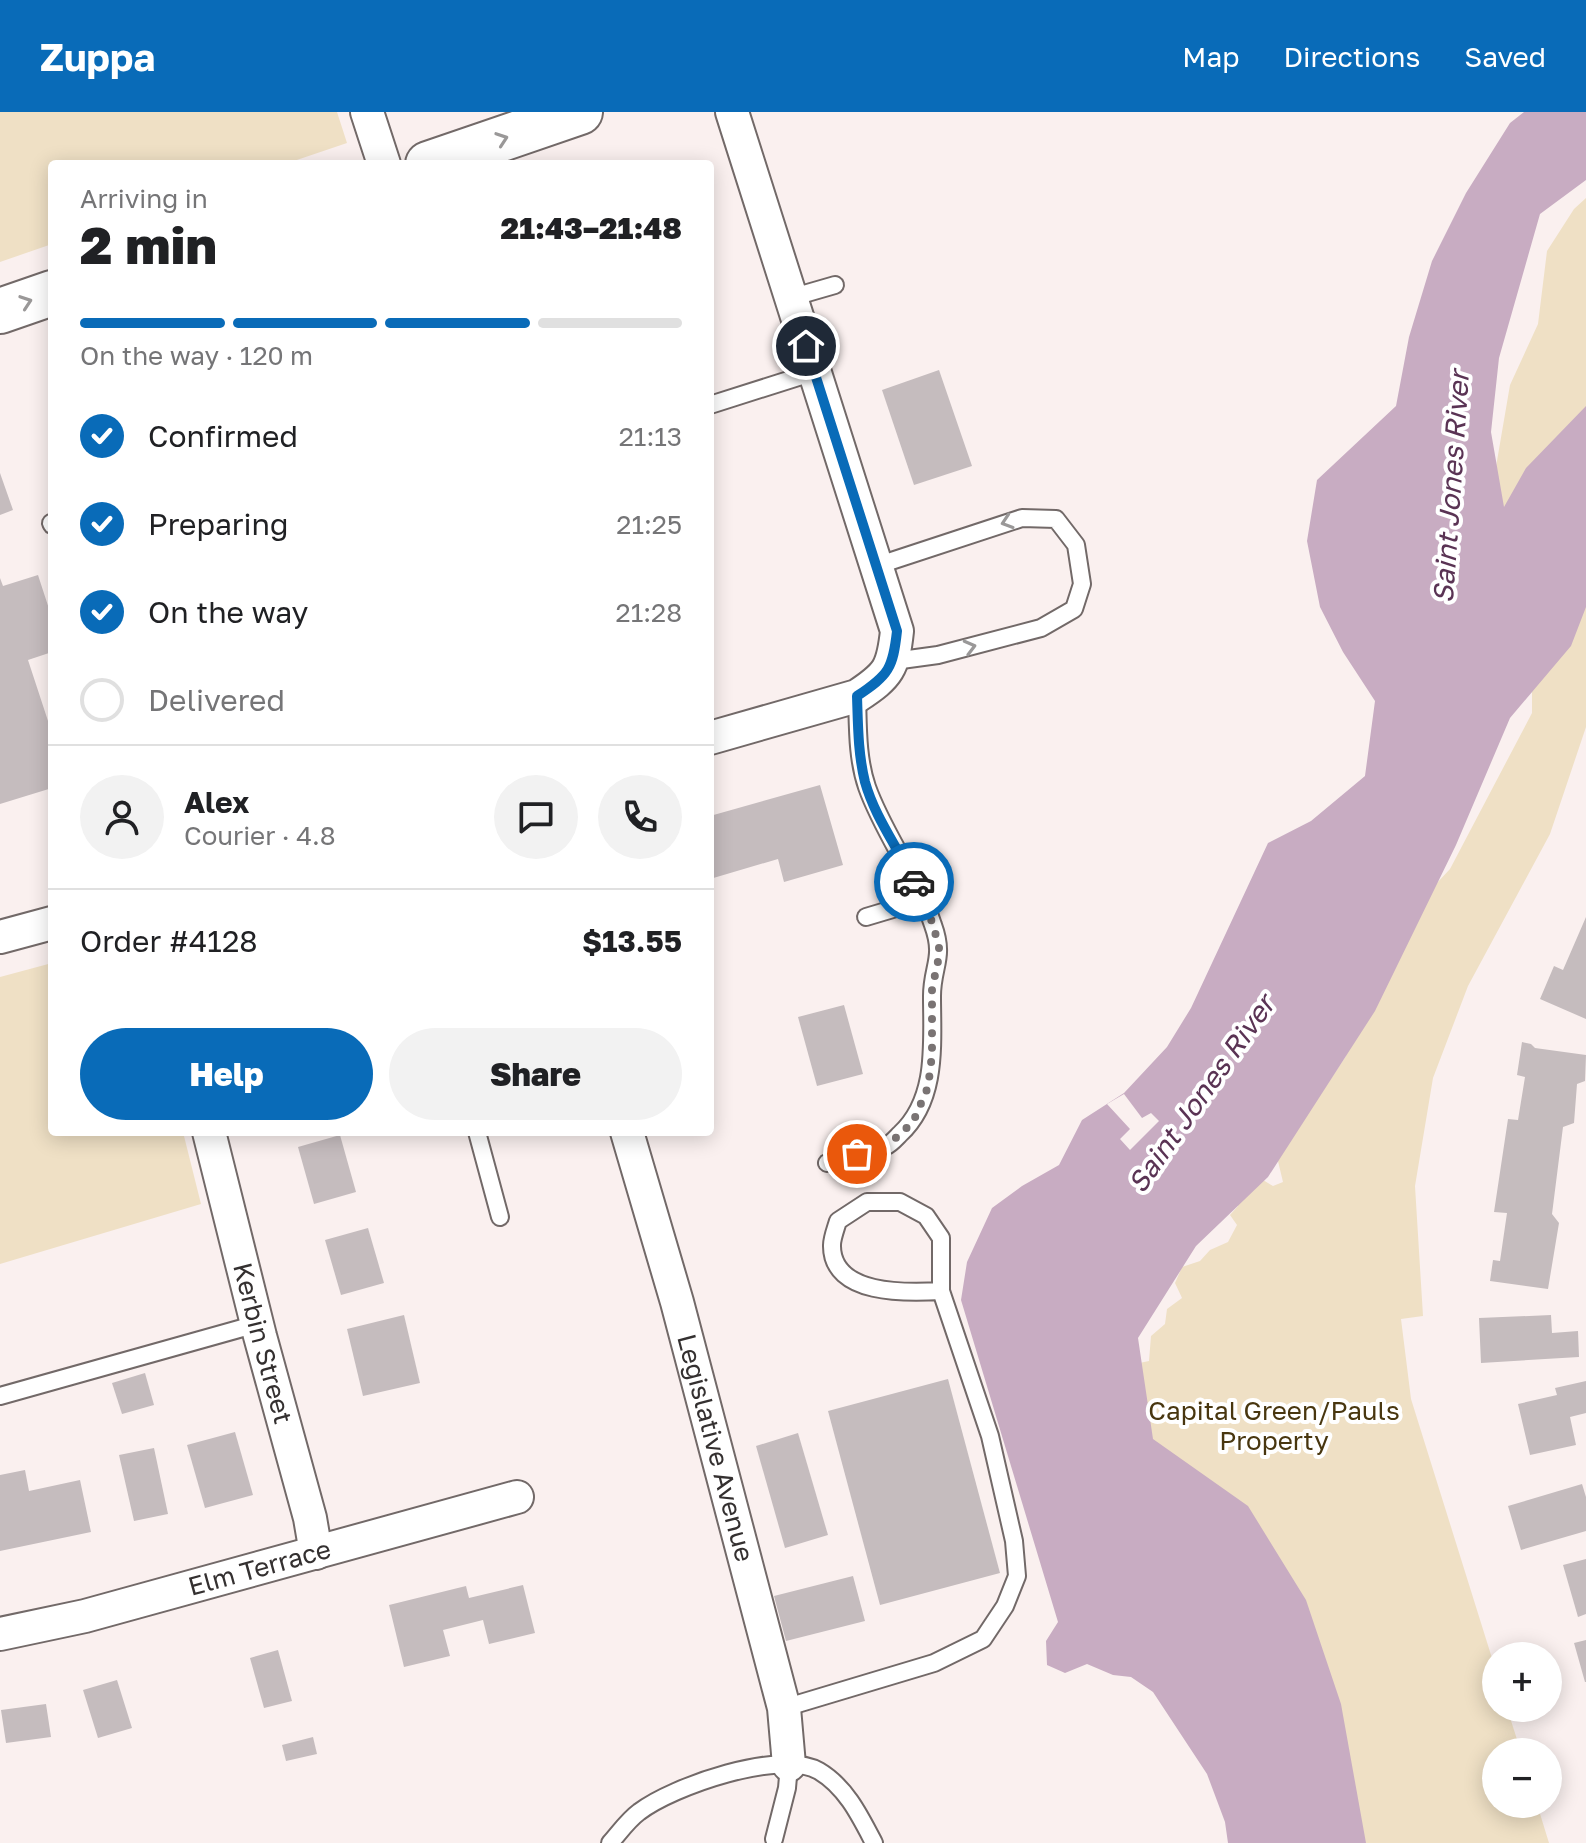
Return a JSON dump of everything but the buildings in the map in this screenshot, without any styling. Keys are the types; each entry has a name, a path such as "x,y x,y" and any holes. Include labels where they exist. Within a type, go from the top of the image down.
{"street":[{"path":"367,112 383,160"},
{"path":"440,160 580,112"},
{"path":"714,737 857,696 878,683 895,646 876,566 732,112"},
{"path":"0,311 48,294"},
{"path":"0,937 48,924"},
{"name":"Kerbin Street","path":"210,1136 310,1518 316,1553"},
{"name":"Legislative Avenue","path":"628,1136 677,1302 784,1708 789,1765"},
{"name":"Elm Terrace","path":"0,1634 85,1616 517,1497"}],"lane":[{"path":"790,298 835,285"},
{"path":"714,404 814,372"},
{"path":"876,566 1022,518 1056,519 1076,545 1082,584 1074,609 1041,628 938,655 895,646"},
{"path":"827,1163 887,1146 913,1122 928,1087 932,1055 932,989 940,952 923,900 879,818 866,784 859,744 857,696"},
{"path":"866,917 923,900"},
{"path":"478,1136 500,1217"},
{"path":"784,1708 934,1663 983,1639 1005,1606 1017,1576 1014,1541 990,1436 941,1291 941,1238 926,1216 900,1202 867,1202 838,1221 832,1247 838,1268 857,1282 884,1291 941,1291"},
{"path":"0,1396 257,1324"},
{"path":"610,1843 639,1812 685,1788 774,1763 817,1770 847,1794 874,1843"},
{"path":"774,1839 787,1788 789,1765"}],"green space":[{"path":"0,112 337,112 347,143 297,160 48,160 48,245 0,262"},
{"name":"Capital Green/Pauls Property","path":"1586,198 1586,727 1550,834 1468,986 1433,1078 1415,1186 1423,1316 1401,1319 1411,1399 1487,1642 1482,1642 1482,1722 1511,1722 1517,1738 1482,1738 1482,1818 1541,1818 1549,1843 1358,1843 1117,1406 1120,1367 1149,1361 1151,1336 1165,1324 1167,1309 1182,1298 1175,1283 1182,1267 1200,1261 1210,1250 1228,1242 1237,1225 1230,1215 1238,1206 1233,1187 1255,1175 1273,1186 1283,1182 1271,1132 1294,1134 1346,1056 1345,993 1406,916 1450,869 1532,713 1532,680 1492,490 1510,385 1538,324 1547,251 1574,209"},
{"path":"48,964 48,1136 184,1136 201,1204 0,1264 0,977"}],"water":[{"name":"Saint Jones River","path":"1524,112 1586,112 1586,180 1540,214 1499,358 1491,432 1504,507 1526,468 1586,406 1586,607 1571,646 1510,718 1456,845 1375,1011 1268,1177 1196,1246 1138,1338 1153,1439 1248,1506 1306,1600 1341,1704 1366,1843 1228,1843 1225,1822 1207,1774 1153,1692 1131,1677 1113,1675 1087,1664 1065,1673 1047,1665 1046,1641 1058,1622 961,1300 967,1262 992,1208 1059,1165 1082,1120 1124,1093 1167,1047 1191,1008 1268,843 1311,821 1365,776 1375,701 1343,652 1320,607 1307,541 1317,480 1396,406 1409,337 1432,261 1466,193 1510,123"}],"pier":[{"path":"1124,1094 1142,1118 1151,1113 1159,1121 1130,1150 1120,1139 1130,1129 1107,1104"}],"way so far":[{"path":"857,1154 887,1146 913,1122 928,1087 932,1055 932,989 940,952 933,924 914,882"}],"route":[{"path":"806,346 897,631 894,661 878,683 857,696 858,732 866,784 879,818 914,882"}]}
